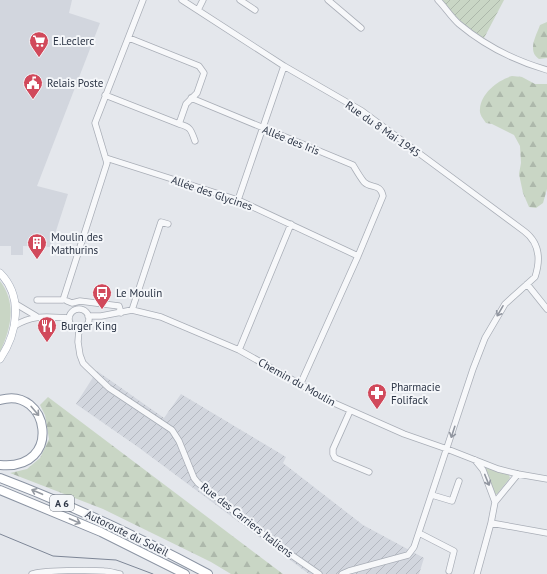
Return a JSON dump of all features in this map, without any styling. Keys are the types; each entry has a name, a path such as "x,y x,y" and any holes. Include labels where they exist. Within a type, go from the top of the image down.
{"highway":[{"path":"0,400 14,399 29,405 35,410 40,418 43,433 40,447 30,459 16,465 0,465"},
{"name":"Autoroute du Soleil","path":"0,478 92,516 145,541 208,574"},
{"name":"Autoroute du Soleil","path":"0,490 101,532 185,574"}],"main road":[{"path":"0,274 10,286 16,304 14,326 7,348 0,359"}],"street":[{"path":"65,300 107,163 95,123 143,0"},
{"path":"198,10 203,0"},
{"path":"240,0 255,10"},
{"path":"328,0 361,28"},
{"path":"438,0 458,23 484,41 514,58 532,66 547,70"},
{"name":"Rue du 8 Mai 1945","path":"183,1 284,66 362,111 530,235 536,245 538,258 536,277 528,284"},
{"path":"129,38 199,66 204,73 197,93 186,104 179,124"},
{"path":"238,200 284,66"},
{"path":"105,95 186,126 190,129 195,141"},
{"name":"Allée des Iris","path":"191,98 353,165 365,183 380,188 383,196 358,256"},
{"name":"Allée des Glycines","path":"106,158 238,200 358,256"},
{"path":"88,316 101,316 132,310 161,222 168,224"},
{"path":"239,350 291,224"},
{"path":"300,385 358,256"},
{"path":"342,574 408,555 414,547 432,496 473,369 485,338 504,304 528,284 547,308"},
{"path":"38,300 65,300 72,303 80,301 119,306 121,313"},
{"path":"16,304 36,316"},
{"path":"78,310 84,311 88,316 87,325 79,329 70,325 69,318 72,313 78,310"},
{"name":"Chemin du Moulin","path":"132,310 161,317 239,350 300,385 350,410 404,434 448,449 498,469 547,479"},
{"path":"14,326 36,316 69,318"},
{"name":"Rue des Carriers Italiens","path":"79,329 78,342 83,363 109,388 172,430 179,441 194,478 198,483 277,544 319,574"},
{"path":"350,410 333,449 333,454 335,458 369,472"},
{"path":"475,460 483,470 495,502"},
{"path":"477,574 491,523 495,502 518,474"},
{"path":"432,496 452,501 459,481"},
{"path":"491,523 547,533"},
{"path":"419,533 454,551 449,571"},
{"path":"32,574 44,571 104,571 119,574"}],"shaded area":[{"path":"0,0 72,0 69,13 100,23 37,186 68,194 56,231 50,247 23,246 23,255 11,255 11,246 0,246"},
{"path":"97,371 164,418 181,394 286,457 283,463 363,525 424,558 419,574 309,574 138,447 76,404"}],"green space":[{"path":"438,0 504,0 483,40 458,23"},
{"path":"547,22 547,58 539,59 535,56 533,48 535,38 540,25"},
{"path":"512,76 522,77 535,84 547,84 547,189 543,203 536,208 529,207 523,193 519,174 521,163 520,146 514,135 492,124 486,123 480,113 483,98 491,88"},
{"path":"0,281 9,298 10,316 7,334 0,352"},
{"path":"48,397 283,574 231,574 211,562 103,509 10,473 27,469 40,458 49,439 45,415 40,405"},
{"path":"486,467 509,475 510,478 497,494 495,494 484,469"}],"tram line":[{"path":"0,534 53,556 116,560 153,574"}],"place":[{"name":"E.Leclerc","path":"39,58"},
{"name":"Relais Poste","path":"33,100"},
{"name":"Moulin des Mathurins","path":"37,260"},
{"name":"Le Moulin","path":"102,310"},
{"name":"Burger King","path":"47,343"},
{"name":"Pharmacie Folifack","path":"377,410"}]}
